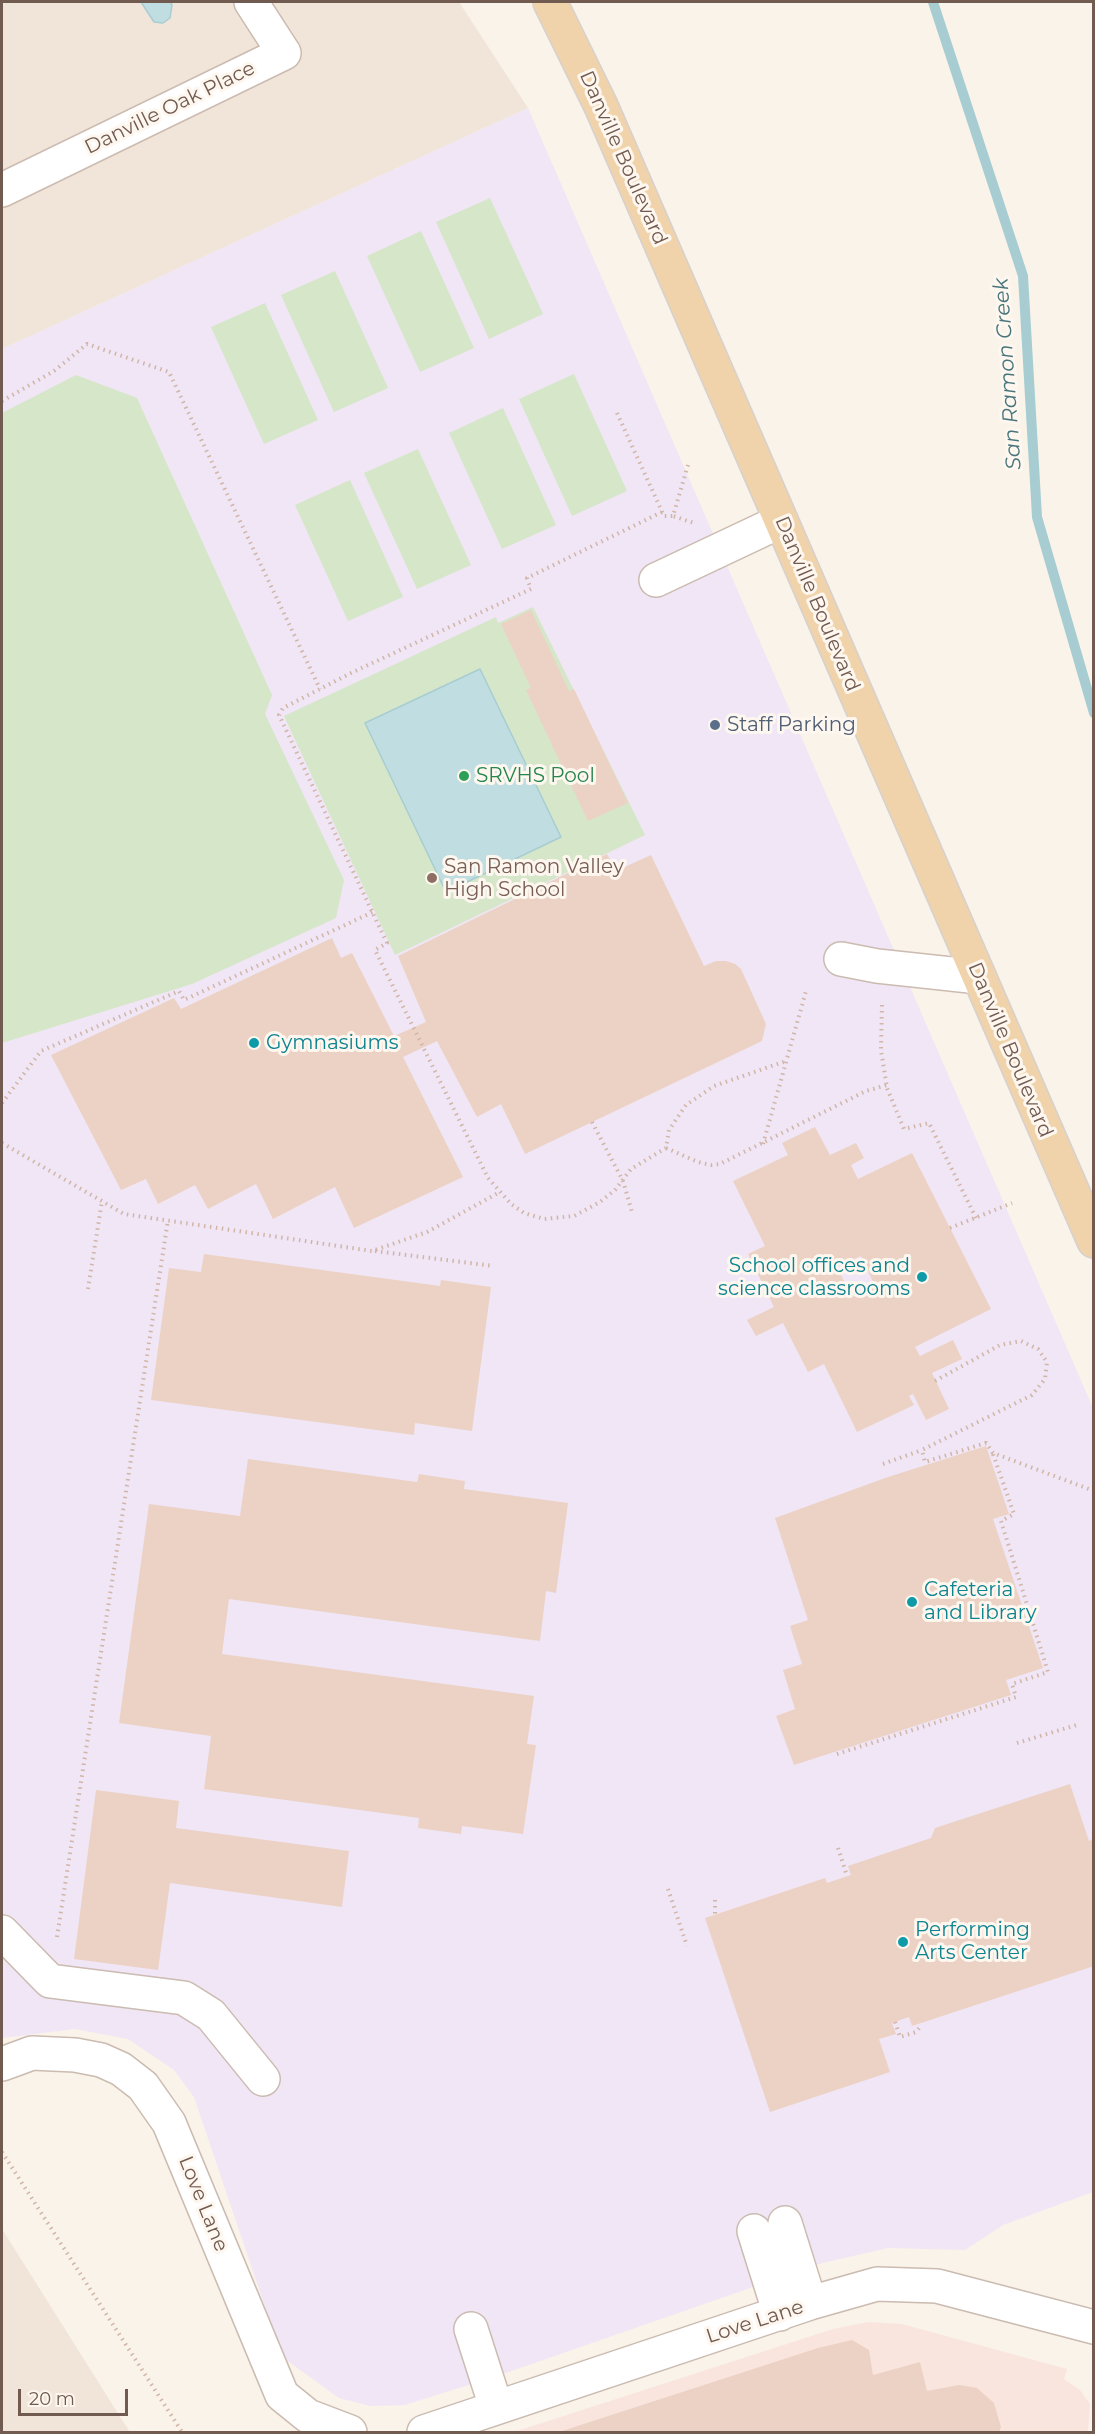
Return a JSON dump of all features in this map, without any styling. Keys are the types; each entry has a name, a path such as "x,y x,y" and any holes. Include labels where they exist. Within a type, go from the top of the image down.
{"main road":[{"name":"Danville Boulevard","path":"550,2 606,117 1094,1241"}],"street":[{"name":"Danville Oak Place","path":"2,190 284,53 250,2"},
{"path":"656,580 781,521"},
{"path":"841,959 877,966 979,977"},
{"path":"2,1932 50,1981 184,1998 211,2015 263,2079"},
{"name":"Love Lane","path":"2,2064 32,2053 75,2055 100,2060 121,2070 143,2086 170,2122 282,2396 308,2416 350,2433"},
{"path":"769,2227 795,2309"},
{"name":"Love Lane","path":"431,2432 496,2407 878,2284 937,2286 1094,2328"},
{"path":"471,2329 496,2407"}],"path":[{"path":"2,401 54,371 87,344 169,372 320,689"},
{"path":"617,413 664,516 674,516 695,524"},
{"path":"674,516 688,465"},
{"path":"662,512 527,578 531,588 320,689 283,708 279,715 387,944 375,950 488,1178 511,1204 524,1213 544,1220 574,1216 600,1202 615,1190 631,1169 666,1148 669,1130 686,1105 714,1086 786,1061"},
{"path":"2,1103 41,1052 179,991 184,1000 373,912"},
{"path":"763,1144 806,992"},
{"path":"882,1005 880,1050 887,1085 904,1129 929,1123 976,1218"},
{"path":"666,1148 711,1165 732,1159 866,1091 887,1085"},
{"path":"592,1122 623,1181 632,1212"},
{"path":"2,1143 124,1214 372,1251 494,1266"},
{"path":"372,1251 427,1232 500,1192"},
{"path":"88,1289 102,1201"},
{"path":"950,1228 1012,1203"},
{"path":"50,1981 168,1220"},
{"path":"883,1464 922,1450 1032,1395 1045,1379 1047,1362 1038,1349 1021,1341 1000,1345 935,1381"},
{"path":"837,1754 1016,1697 1012,1684 1048,1672 1001,1521 1014,1514 993,1454 986,1443 925,1462 922,1450"},
{"path":"993,1454 1089,1489"},
{"path":"1017,1743 1080,1724"},
{"path":"838,1848 847,1876"},
{"path":"668,1889 687,1946"},
{"path":"715,1900 715,1915"},
{"path":"895,2022 900,2037 916,2032 920,2027"},
{"path":"2,2152 182,2433"}],"shaded area":[{"path":"2,2 459,2 528,108 2,349"},
{"name":"San Ramon Valley High School","path":"528,108 1093,1408 1093,2192 1003,2225 965,2250 888,2248 822,2263 500,2375 405,2405 370,2406 339,2398 282,2357 194,2097 174,2070 128,2039 75,2029 2,2038 2,349"},
{"path":"2,2229 124,2423 130,2432 2,2432"},
{"path":"868,2322 902,2324 1067,2369 1064,2379 1080,2390 1090,2404 1088,2432 514,2432 833,2329"}],"green space":[{"path":"490,198 543,314 489,339 436,222"},
{"path":"421,231 474,348 420,372 367,256"},
{"path":"335,271 388,388 334,412 281,295"},
{"path":"265,303 318,420 264,444 211,327"},
{"path":"574,374 627,491 572,516 519,399"},
{"path":"76,375 137,398 272,695 265,714 344,880 336,918 192,984 2,1043 2,413"},
{"path":"503,408 556,525 502,549 449,433"},
{"path":"418,449 471,565 417,589 364,473"},
{"path":"350,480 403,597 348,621 295,505"},
{"name":"SRVHS Pool","path":"533,607 645,835 395,955 284,716 496,617 498,623"}],"water":[{"path":"141,2 170,2 172,5 170,18 163,23 154,22"},
{"path":"480,669 561,837 446,892 365,723"}],"building":[{"path":"531,610 569,691 574,689 628,803 588,821 526,690 531,688 501,624"},
{"name":"Gymnasiums","path":"607,854 616,871 651,855 704,966 716,961 726,961 741,969 766,1024 762,1041 525,1154 501,1104 477,1117 437,1041 403,1057 463,1177 354,1228 335,1187 273,1219 256,1184 208,1209 195,1185 158,1204 146,1179 121,1190 51,1055 174,998 181,1009 332,938 341,958 352,953 394,1036 426,1022 398,956"},
{"name":"School offices and science classrooms","path":"815,1127 830,1155 856,1143 864,1158 851,1165 858,1179 912,1153 991,1309 915,1347 920,1356 953,1340 962,1359 932,1373 949,1409 926,1420 913,1394 909,1396 914,1405 857,1432 824,1364 808,1372 783,1323 756,1336 747,1320 774,1307 748,1254 765,1246 733,1181 788,1155 782,1143","holes":["861,1256 875,1286 852,1297 837,1267"]},
{"path":"204,1254 440,1286 441,1280 491,1287 472,1431 415,1423 414,1435 151,1400 169,1268 201,1272"},
{"name":"Cafeteria and Library","path":"986,1446 1009,1514 993,1519 1043,1668 1006,1680 1011,1695 794,1765 776,1716 795,1709 783,1670 802,1664 790,1626 808,1620 775,1518 888,1477"},
{"path":"248,1459 417,1482 419,1474 465,1481 464,1489 568,1503 556,1593 546,1591 540,1641 229,1599 222,1654 534,1696 527,1744 536,1745 523,1834 462,1826 461,1834 418,1828 419,1818 204,1789 211,1736 119,1723 149,1504 240,1516"},
{"name":"Performing Arts Center","path":"1070,1784 1089,1841 1094,1839 1094,1966 912,2026 909,2017 892,2023 896,2034 879,2039 890,2072 770,2112 705,1918 825,1878 827,1883 851,1875 848,1866 931,1838 935,1828"},
{"path":"96,1790 179,1801 176,1828 349,1851 342,1907 170,1883 158,1970 74,1959"},
{"path":"852,2340 869,2350 873,2375 920,2362 927,2391 959,2385 977,2388 994,2403 1001,2427 999,2432 559,2432 818,2348"}],"waterway":[{"name":"San Ramon Creek","path":"933,2 1023,276 1037,517 1094,713"}],"place":[{"name":"Staff Parking","path":"715,725"},
{"name":"SRVHS Pool","path":"464,776"},
{"name":"San Ramon Valley High School","path":"432,878"},
{"name":"Gymnasiums","path":"254,1043"},
{"name":"School offices and science classrooms","path":"922,1277"},
{"name":"Cafeteria and Library","path":"912,1602"},
{"name":"Performing Arts Center","path":"903,1942"}]}
